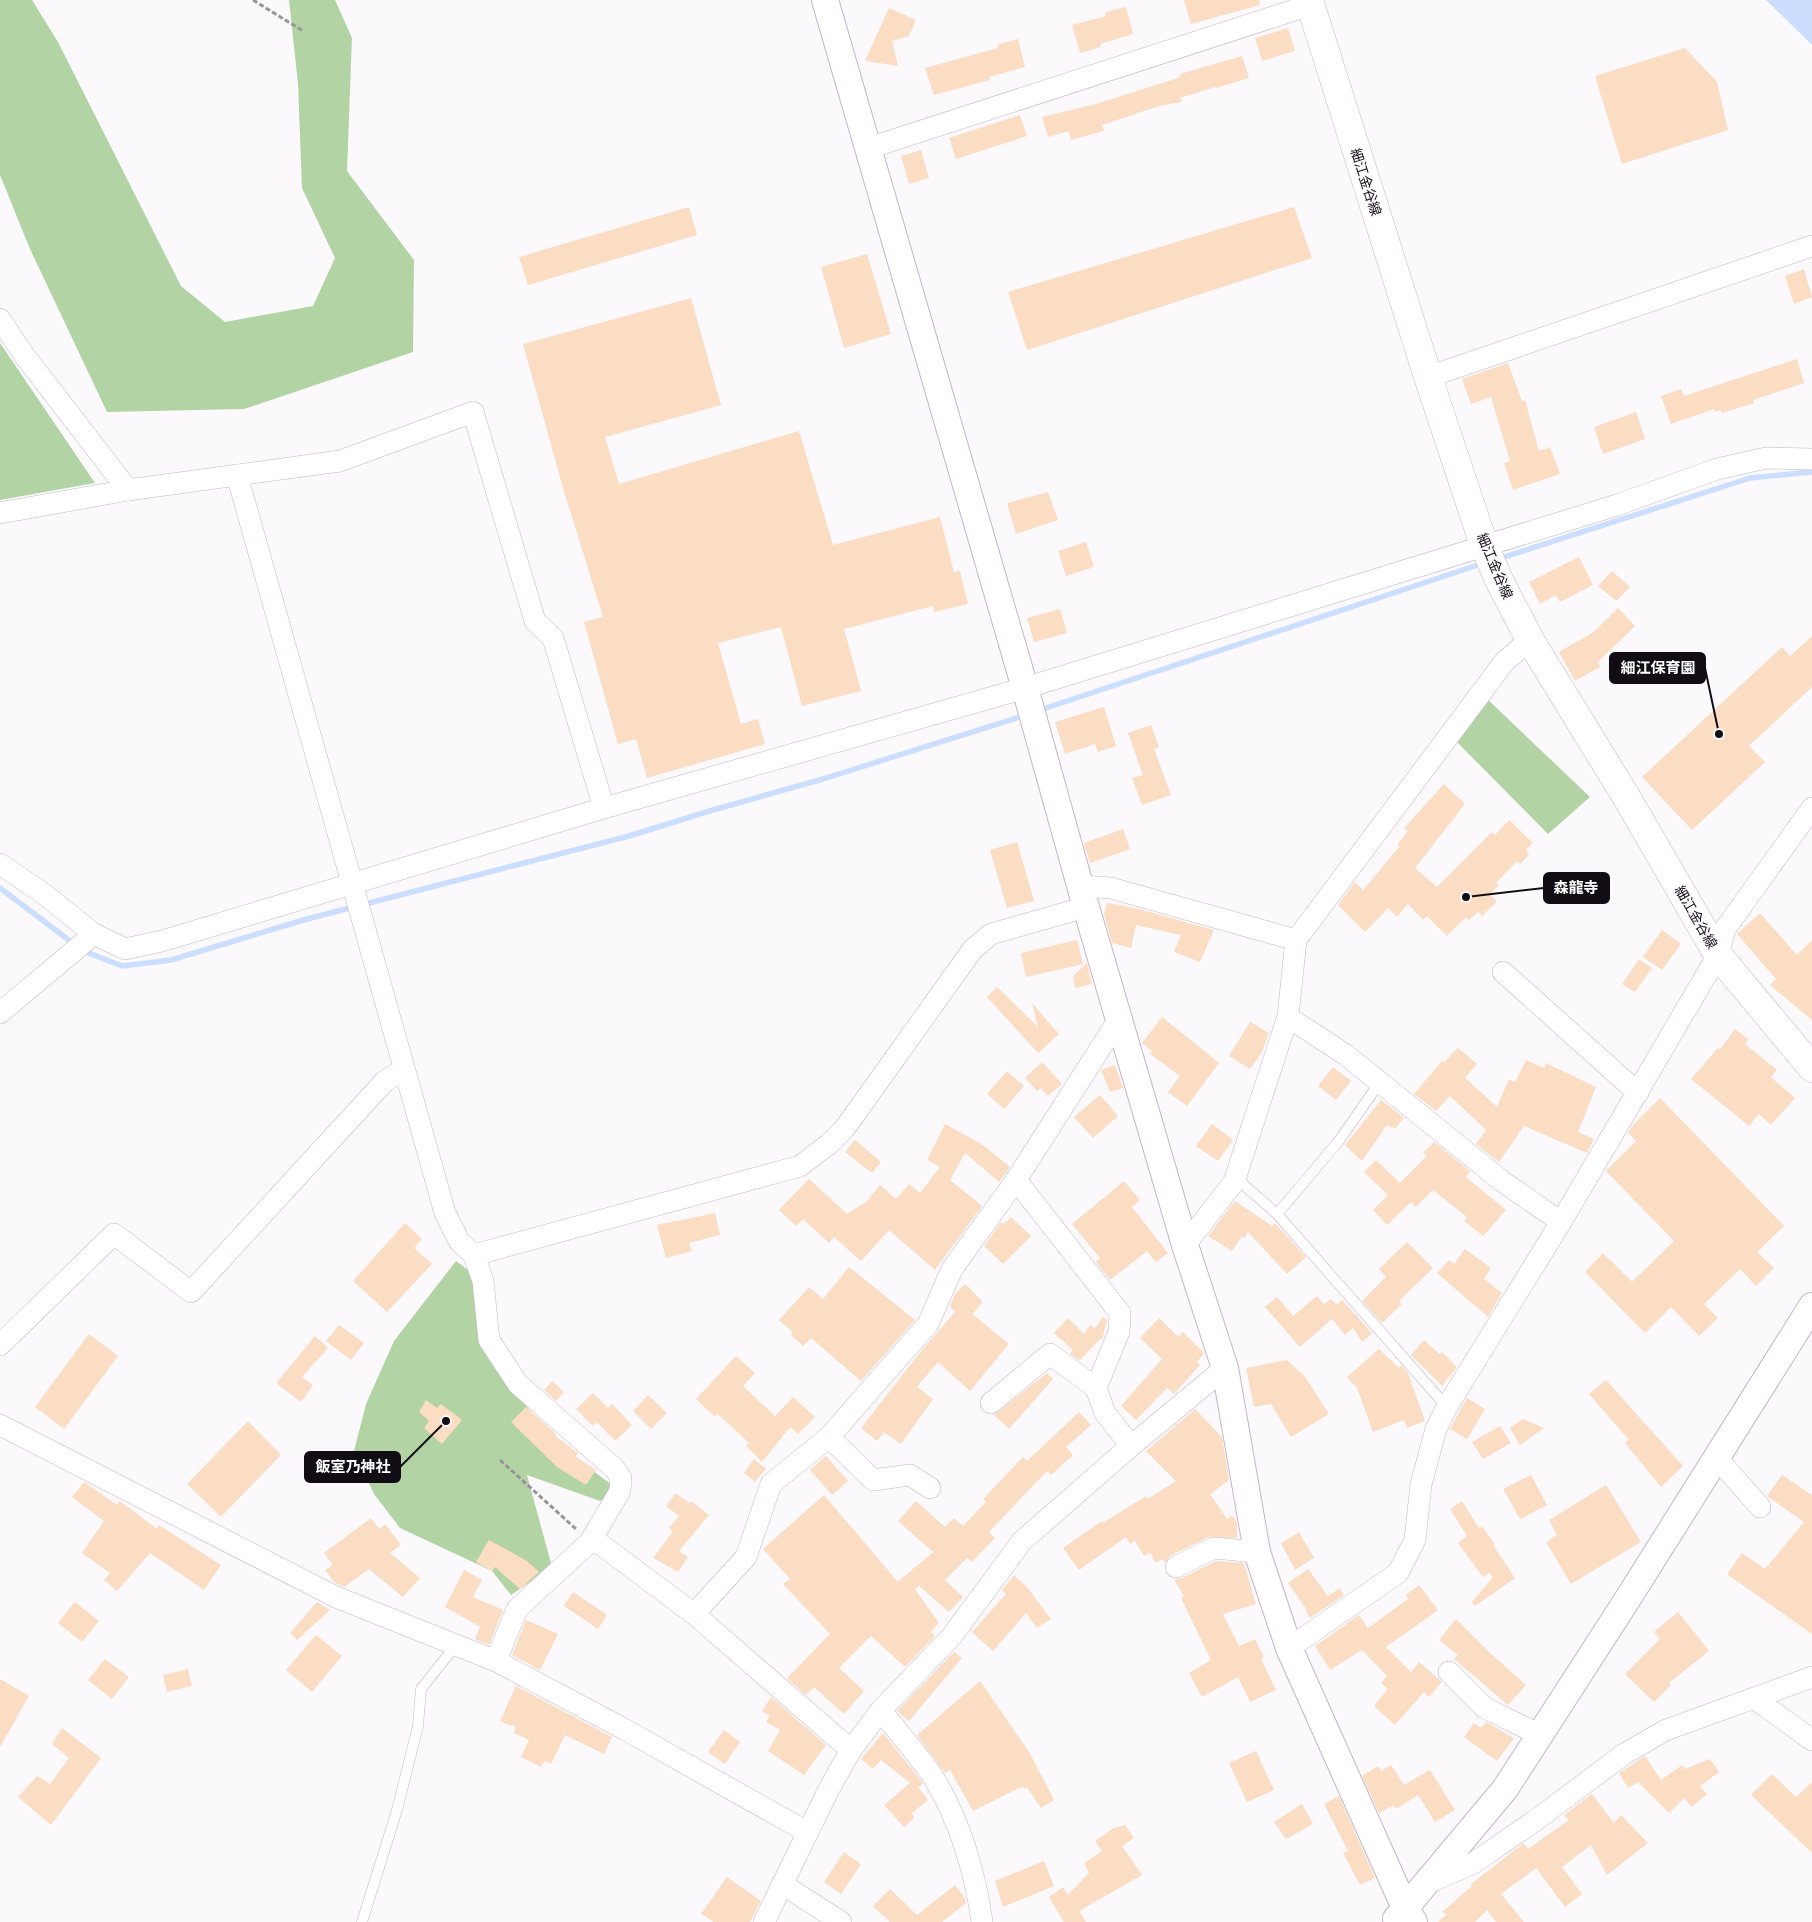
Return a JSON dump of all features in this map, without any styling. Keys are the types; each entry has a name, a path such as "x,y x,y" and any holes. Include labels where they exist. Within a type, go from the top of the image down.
{"main road":[{"name":"細江金谷線","path":"1309,2 1428,377 1485,548 1498,578 1530,640 1627,798 1718,955 1812,1068"}],"street":[{"path":"825,0 1185,1246 1225,1368 1257,1552 1289,1648 1404,1918"},
{"path":"869,148 1309,2"},
{"path":"1428,377 1812,246"},
{"path":"0,319 24,355 128,490"},
{"path":"0,513 128,490 340,461 473,412 536,621 553,638 604,808"},
{"path":"0,864 91,936 126,949 162,941 355,887 604,808 1027,694 1617,505 1717,469 1766,458 1812,459"},
{"path":"237,474 355,887 445,1214 459,1240 474,1255 483,1281 488,1340 518,1384 615,1469 622,1478 620,1491 591,1540 517,1609 496,1662"},
{"path":"1185,1246 1236,1178 1288,1017 1296,940 1505,661 1530,640"},
{"path":"1289,1648 1398,1573 1415,1540 1421,1484 1436,1429 1447,1407 1561,1222 1718,955 1725,929 1812,808"},
{"path":"474,1255 800,1166 845,1128 973,949 991,934 1083,896 1111,888 1296,940"},
{"path":"0,1014 91,936"},
{"path":"1503,972 1638,1092"},
{"path":"1288,1017 1346,1055 1502,1181 1561,1222"},
{"path":"694,1614 746,1556 771,1484 829,1437 928,1324 952,1269 1016,1180 1119,1019"},
{"path":"0,1345 114,1234 191,1292 385,1082 404,1069"},
{"path":"1016,1180 1120,1313 1119,1332 1096,1388"},
{"path":"1404,1918 1422,1886 1505,1789 1812,1306"},
{"path":"991,1403 1050,1354 1096,1388 1105,1414 1131,1446"},
{"path":"764,1922 807,1832 852,1750 881,1710 952,1636 1022,1541 1131,1446 1225,1368"},
{"path":"0,1425 336,1597 496,1662 624,1729 807,1832"},
{"path":"829,1437 873,1480 910,1475 930,1488"},
{"path":"1716,1457 1760,1507"},
{"path":"591,1540 694,1614 852,1750"},
{"path":"1176,1567 1214,1548 1257,1552"},
{"path":"1450,1672 1485,1708 1540,1735"},
{"path":"1422,1886 1472,1864 1536,1820 1624,1754 1666,1730 1812,1677"},
{"path":"1755,1699 1812,1740"},
{"path":"881,1710 934,1780 957,1823 977,1885 982,1922"},
{"path":"782,1884 841,1922"}],"lane":[{"path":"1277,1214 1338,1142 1380,1082"},
{"path":"1236,1178 1277,1214 1447,1407"},
{"path":"362,1922 397,1810 418,1726 421,1689 456,1645"}],"path":[{"path":"253,0 303,31"},
{"path":"500,1460 591,1540"}],"green space":[{"path":"0,0 32,0 58,42 181,286 225,322 313,306 335,258 302,188 298,84 289,0 335,0 352,38 347,171 414,260 413,352 244,409 107,412 30,249 0,175"},
{"path":"0,343 95,483 0,500"},
{"path":"1485,697 1590,797 1548,834 1455,740"},
{"path":"456,1261 483,1281 504,1362 540,1431 620,1491 600,1501 527,1475 552,1567 511,1595 492,1571 400,1528 374,1494 354,1451 366,1404 394,1341"}],"water":[{"path":"1766,0 1812,0 1812,45"}],"building":[{"path":"1184,0 1259,0 1260,5 1191,24"},
{"path":"1126,7 1133,34 1100,44 1101,47 1080,53 1072,25 1106,16 1105,12"},
{"path":"889,8 916,20 909,36 892,41 898,66 865,61"},
{"path":"1288,28 1295,51 1262,61 1255,38"},
{"path":"1018,39 1025,67 989,77 990,80 934,95 925,68 998,48 997,45"},
{"path":"1685,48 1717,82 1728,130 1622,164 1595,76"},
{"path":"1242,56 1249,78 1180,98 1182,102 1159,106 1102,125 1104,131 1071,140 1069,131 1048,137 1042,117 1096,104 1181,77 1180,74"},
{"path":"1020,115 1027,136 956,159 949,138"},
{"path":"921,150 929,178 909,184 901,156"},
{"path":"689,207 697,235 528,285 519,257"},
{"path":"1294,207 1312,258 1027,350 1008,292"},
{"path":"867,254 891,334 844,348 821,267"},
{"path":"1804,269 1812,297 1794,304 1785,276"},
{"path":"691,298 721,405 605,437 619,484 799,431 833,545 940,517 954,572 960,571 968,604 934,612 933,606 844,629 861,691 802,706 781,627 718,643 741,724 758,719 765,744 647,778 636,739 618,744 584,622 603,617 563,488 523,344"},
{"path":"1797,359 1804,383 1753,400 1754,403 1722,413 1721,410 1715,412 1714,409 1671,424 1661,396 1681,389 1684,396"},
{"path":"1508,363 1522,401 1525,400 1539,451 1550,447 1560,474 1513,490 1504,463 1510,461 1491,397 1471,404 1462,379"},
{"path":"1636,412 1645,439 1603,454 1594,427"},
{"path":"1048,492 1058,520 1016,534 1007,503"},
{"path":"1086,542 1094,567 1066,576 1058,551"},
{"path":"1579,557 1593,585 1560,602 1556,595 1540,604 1529,582"},
{"path":"1612,571 1630,587 1616,601 1598,586"},
{"path":"1618,608 1635,626 1598,662 1600,667 1575,681 1559,652 1594,632"},
{"path":"1060,609 1067,633 1034,642 1027,618"},
{"path":"1812,636 1812,687 1749,746 1765,762 1692,830 1642,777 1782,647 1790,656"},
{"path":"1104,707 1116,746 1098,752 1095,744 1065,754 1055,722"},
{"path":"1151,725 1159,747 1154,749 1171,795 1142,805 1132,778 1143,775 1128,733"},
{"path":"1444,784 1465,804 1415,868 1437,887 1492,832 1495,835 1509,820 1533,843 1526,850 1529,855 1520,864 1517,861 1496,883 1499,885 1490,894 1497,901 1482,916 1478,912 1469,920 1466,917 1447,936 1427,916 1423,920 1408,904 1397,917 1388,908 1365,932 1338,905 1355,882 1363,890 1400,846 1397,845 1408,831 1404,828"},
{"path":"1123,829 1130,849 1090,863 1084,843"},
{"path":"1017,842 1034,901 1007,908 990,850"},
{"path":"1107,903 1135,908 1214,930 1200,962 1174,952 1181,935 1136,925 1131,948 1112,943 1104,914"},
{"path":"1760,913 1797,955 1812,940 1812,1020 1770,985 1776,979 1737,934"},
{"path":"1662,930 1681,944 1662,970 1643,957"},
{"path":"1077,940 1083,964 1026,977 1021,953"},
{"path":"1639,959 1652,968 1635,992 1622,984"},
{"path":"1087,963 1092,984 1075,988 1073,976"},
{"path":"997,987 1038,1027 1032,1003 1059,1034 1038,1053 987,997"},
{"path":"1162,1017 1219,1063 1187,1106 1168,1092 1180,1076 1149,1053 1153,1052 1142,1043"},
{"path":"1250,1022 1269,1033 1262,1052 1250,1069 1229,1056"},
{"path":"1735,1029 1748,1039 1745,1044 1777,1070 1771,1077 1795,1098 1771,1125 1759,1114 1749,1126 1691,1079 1718,1048 1720,1049"},
{"path":"1458,1048 1477,1064 1465,1078 1497,1107 1509,1079 1515,1082 1526,1060 1544,1068 1546,1063 1596,1087 1578,1132 1594,1139 1587,1153 1524,1126 1499,1162 1476,1144 1486,1130 1450,1096 1436,1111 1414,1094 1442,1061 1444,1062"},
{"path":"1042,1062 1062,1084 1048,1096 1041,1088 1037,1091 1025,1078"},
{"path":"1115,1065 1123,1088 1110,1092 1101,1070"},
{"path":"1333,1067 1351,1081 1336,1100 1318,1086"},
{"path":"1007,1071 1024,1086 1004,1109 987,1094"},
{"path":"1100,1095 1118,1116 1093,1138 1074,1117"},
{"path":"1660,1098 1784,1226 1757,1252 1774,1268 1756,1286 1740,1269 1704,1304 1718,1318 1699,1336 1671,1307 1645,1333 1585,1272 1603,1253 1632,1282 1674,1241 1606,1171 1636,1141 1628,1133 1633,1125"},
{"path":"1381,1100 1404,1118 1395,1129 1387,1125 1362,1161 1345,1145"},
{"path":"945,1124 983,1145 1010,1167 999,1182 965,1153 950,1180 982,1206 935,1270 889,1230 861,1261 834,1237 829,1243 803,1219 796,1226 779,1210 809,1179 847,1214 866,1202 880,1185 896,1199 909,1184 920,1193 940,1167 927,1160"},
{"path":"1212,1124 1233,1140 1218,1161 1196,1146"},
{"path":"855,1140 881,1162 872,1173 845,1152"},
{"path":"1434,1142 1470,1171 1466,1177 1506,1210 1483,1236 1464,1221 1467,1217 1433,1190 1416,1207 1411,1202 1387,1225 1373,1210 1388,1195 1364,1172 1376,1160 1400,1183 1427,1156 1423,1153"},
{"path":"1124,1181 1140,1200 1132,1207 1168,1253 1156,1262 1147,1251 1110,1280 1096,1262 1100,1258 1072,1224"},
{"path":"1235,1201 1272,1226 1275,1223 1306,1257 1287,1274 1248,1232 1244,1238 1242,1236 1232,1251 1208,1236"},
{"path":"715,1213 720,1235 689,1243 692,1251 666,1258 657,1225"},
{"path":"1011,1217 1031,1236 1003,1264 984,1246 1001,1222 1004,1224"},
{"path":"405,1223 422,1239 414,1248 432,1264 387,1312 353,1281"},
{"path":"1407,1242 1433,1268 1399,1301 1402,1304 1382,1323 1362,1301 1386,1277 1379,1269"},
{"path":"1465,1249 1491,1268 1484,1279 1502,1293 1488,1317 1437,1273 1449,1260 1454,1264"},
{"path":"849,1267 915,1320 861,1381 811,1338 803,1346 791,1335 793,1332 779,1320 809,1287 823,1299"},
{"path":"965,1284 983,1302 972,1314 1009,1344 970,1391 938,1362 917,1387 933,1399 901,1444 884,1432 877,1441 861,1428 922,1350 955,1312 950,1306 955,1294"},
{"path":"1317,1296 1324,1304 1331,1299 1337,1305 1342,1300 1372,1333 1362,1342 1353,1328 1345,1335 1332,1319 1300,1347 1265,1307 1277,1297 1293,1316"},
{"path":"1103,1317 1107,1320 1102,1340 1100,1339 1080,1360 1070,1354 1073,1350 1054,1333 1068,1318 1084,1334 1090,1325 1095,1328"},
{"path":"1159,1318 1178,1337 1183,1332 1204,1353 1197,1362 1200,1365 1174,1394 1167,1388 1136,1420 1121,1406 1162,1359 1140,1338"},
{"path":"339,1325 364,1343 351,1360 326,1341"},
{"path":"89,1334 118,1356 64,1429 35,1407"},
{"path":"315,1336 328,1348 302,1377 313,1385 301,1402 276,1383"},
{"path":"1424,1340 1439,1354 1442,1352 1457,1367 1442,1386 1411,1355"},
{"path":"1379,1349 1399,1368 1401,1365 1408,1373 1425,1421 1407,1428 1404,1420 1373,1432 1357,1388 1347,1377"},
{"path":"736,1356 755,1373 743,1386 775,1416 793,1397 815,1417 798,1434 790,1427 762,1462 746,1446 749,1443 718,1414 715,1417 696,1399"},
{"path":"1287,1360 1306,1378 1329,1414 1291,1437 1271,1404 1254,1407 1246,1368"},
{"path":"1047,1373 1053,1379 1009,1429 994,1415"},
{"path":"1606,1380 1683,1466 1661,1487 1625,1443 1629,1440 1589,1394"},
{"path":"552,1381 564,1392 556,1401 544,1390"},
{"path":"593,1393 608,1408 612,1404 632,1425 615,1441 597,1422 593,1426 576,1409"},
{"path":"648,1395 667,1413 651,1429 633,1411"},
{"path":"1467,1398 1485,1409 1467,1439 1450,1429"},
{"path":"426,1400 437,1408 441,1404 462,1420 442,1444 424,1428 429,1421 419,1412"},
{"path":"526,1407 557,1435 555,1436 578,1453 576,1457 596,1470 586,1485 557,1467 511,1422"},
{"path":"1195,1409 1222,1437 1229,1480 1210,1494 1227,1519 1232,1515 1237,1523 1237,1538 1209,1537 1170,1556 1165,1563 1162,1559 1156,1563 1150,1553 1144,1556 1135,1541 1130,1544 1126,1537 1079,1570 1063,1548 1102,1521 1103,1523 1146,1496 1148,1499 1176,1481 1146,1451"},
{"path":"1079,1412 1091,1425 1066,1447 1073,1455 1051,1475 1047,1471 989,1532 995,1538 972,1562 967,1558 945,1580 963,1597 949,1612 919,1586 915,1589 939,1623 931,1632 935,1636 905,1667 871,1636 839,1668 864,1691 844,1714 814,1687 806,1695 787,1678 830,1634 783,1584 790,1579 763,1549 824,1495 898,1582 933,1552 898,1521 916,1501 945,1527 954,1518 963,1526 986,1502 983,1499 1023,1457 1027,1461"},
{"path":"1523,1419 1544,1428 1520,1445 1510,1428"},
{"path":"248,1421 281,1455 221,1517 187,1484"},
{"path":"1500,1426 1511,1443 1483,1459 1472,1442"},
{"path":"826,1456 848,1481 832,1495 810,1470"},
{"path":"754,1459 766,1469 755,1482 744,1473"},
{"path":"1531,1475 1547,1505 1520,1519 1503,1489"},
{"path":"1782,1475 1812,1495 1812,1634 1727,1574 1742,1553 1765,1569 1804,1522 1767,1496"},
{"path":"84,1482 117,1505 120,1501 157,1529 159,1525 221,1565 204,1590 150,1553 117,1591 104,1580 110,1573 82,1553 104,1521 72,1497"},
{"path":"1606,1485 1641,1542 1571,1584 1546,1542 1557,1535 1549,1520"},
{"path":"676,1493 689,1503 691,1501 709,1515 679,1551 688,1557 678,1572 653,1558 673,1531 669,1528 679,1516 666,1506"},
{"path":"1462,1501 1479,1528 1482,1526 1495,1544 1493,1545 1515,1578 1475,1606 1472,1602 1493,1577 1489,1573 1483,1577 1458,1543 1467,1536 1450,1509"},
{"path":"371,1518 379,1529 385,1524 401,1545 390,1553 420,1578 403,1597 369,1569 344,1587 334,1582 325,1570 333,1565 324,1553"},
{"path":"1299,1532 1314,1558 1295,1570 1281,1543"},
{"path":"489,1540 527,1561 539,1572 520,1589 495,1567 492,1571 476,1562"},
{"path":"1216,1561 1244,1563 1256,1604 1223,1614 1239,1646 1255,1639 1264,1657 1261,1659 1276,1690 1250,1702 1238,1677 1202,1697 1189,1673 1211,1660 1181,1598 1184,1596 1174,1579 1182,1578"},
{"path":"1308,1569 1328,1596 1340,1588 1344,1595 1310,1618 1307,1610 1288,1583"},
{"path":"464,1570 482,1580 473,1597 503,1610 489,1645 475,1639 480,1627 445,1607"},
{"path":"1014,1575 1027,1587 1051,1619 1037,1628 1026,1613 993,1651 972,1632 1006,1594 1002,1590"},
{"path":"1419,1585 1438,1610 1386,1647 1411,1672 1419,1662 1442,1682 1429,1697 1424,1692 1395,1725 1374,1706 1388,1689 1381,1683 1387,1676 1362,1650 1330,1670 1315,1646 1359,1615 1368,1628 1408,1599 1406,1595"},
{"path":"573,1592 607,1615 598,1629 564,1606"},
{"path":"75,1602 99,1621 82,1642 58,1623"},
{"path":"317,1602 330,1610 297,1640 290,1633"},
{"path":"1678,1612 1709,1651 1669,1683 1671,1685 1654,1702 1625,1674 1660,1639 1654,1632"},
{"path":"1456,1619 1526,1685 1508,1705 1454,1659 1458,1655 1439,1640"},
{"path":"526,1620 558,1634 540,1670 512,1655"},
{"path":"316,1635 342,1656 312,1692 286,1670"},
{"path":"954,1652 962,1658 909,1721 897,1711"},
{"path":"105,1659 129,1677 112,1699 88,1680"},
{"path":"188,1669 192,1686 167,1692 163,1675"},
{"path":"0,1679 29,1696 0,1747"},
{"path":"980,1681 1029,1752 1054,1800 1041,1808 1027,1787 1024,1789 1023,1786 973,1811 950,1770 945,1773 917,1735"},
{"path":"516,1686 612,1737 604,1754 565,1735 551,1764 544,1761 541,1767 521,1757 529,1740 514,1733 516,1727 513,1726 516,1717 512,1726 500,1721"},
{"path":"771,1697 826,1745 804,1775 768,1751 780,1730 766,1722 770,1716 762,1711"},
{"path":"1486,1722 1514,1738 1497,1761 1464,1737 1474,1723 1481,1728"},
{"path":"62,1728 101,1758 51,1825 18,1797 37,1776 50,1784 69,1758 52,1744"},
{"path":"724,1730 740,1742 725,1764 708,1752"},
{"path":"883,1733 919,1778 923,1784 918,1787 928,1800 912,1813 914,1818 904,1827 884,1805 910,1783 881,1760 873,1769 861,1759"},
{"path":"1256,1751 1274,1790 1247,1802 1229,1763"},
{"path":"1645,1756 1661,1780 1682,1765 1685,1769 1710,1759 1719,1772 1700,1786 1707,1794 1692,1807 1684,1798 1669,1813 1638,1782 1628,1788 1619,1773"},
{"path":"1391,1765 1404,1785 1430,1770 1455,1810 1435,1822 1418,1795 1396,1809 1394,1805 1379,1813 1362,1776 1378,1766 1381,1771"},
{"path":"1772,1774 1796,1797 1812,1782 1812,1853 1751,1795"},
{"path":"1592,1794 1614,1823 1621,1815 1648,1843 1607,1875 1591,1845 1562,1867 1582,1894 1565,1907 1536,1868 1501,1894 1524,1922 1496,1922 1487,1910 1475,1922 1438,1922 1447,1914 1442,1912 1472,1886 1471,1884 1524,1843 1528,1849 1569,1820 1564,1815"},
{"path":"1339,1796 1375,1878 1360,1885 1343,1853 1348,1851 1324,1804"},
{"path":"1302,1804 1313,1824 1286,1839 1274,1822"},
{"path":"1125,1825 1134,1838 1122,1846 1142,1875 1079,1911 1086,1922 1064,1922 1049,1897 1063,1887 1068,1895 1089,1873 1084,1863 1102,1851 1095,1841 1114,1828"},
{"path":"844,1852 861,1864 841,1894 824,1882"},
{"path":"1044,1861 1054,1886 1003,1907 995,1881"},
{"path":"727,1877 761,1901 750,1922 714,1922 701,1914"},
{"path":"955,1885 965,1898 966,1903 942,1922 890,1922 873,1906 890,1889 917,1915"}],"waterway":[{"path":"1498,559 1750,478 1812,472"},
{"path":"1037,711 1484,563"},
{"path":"81,950 122,966 171,960 307,919 629,836 823,779 1026,715"},
{"path":"0,888 74,944"}],"place":[{"name":"細江保育園","path":"1719,734"},
{"name":"森龍寺","path":"1466,897"},
{"name":"飯室乃神社","path":"446,1421"}]}
